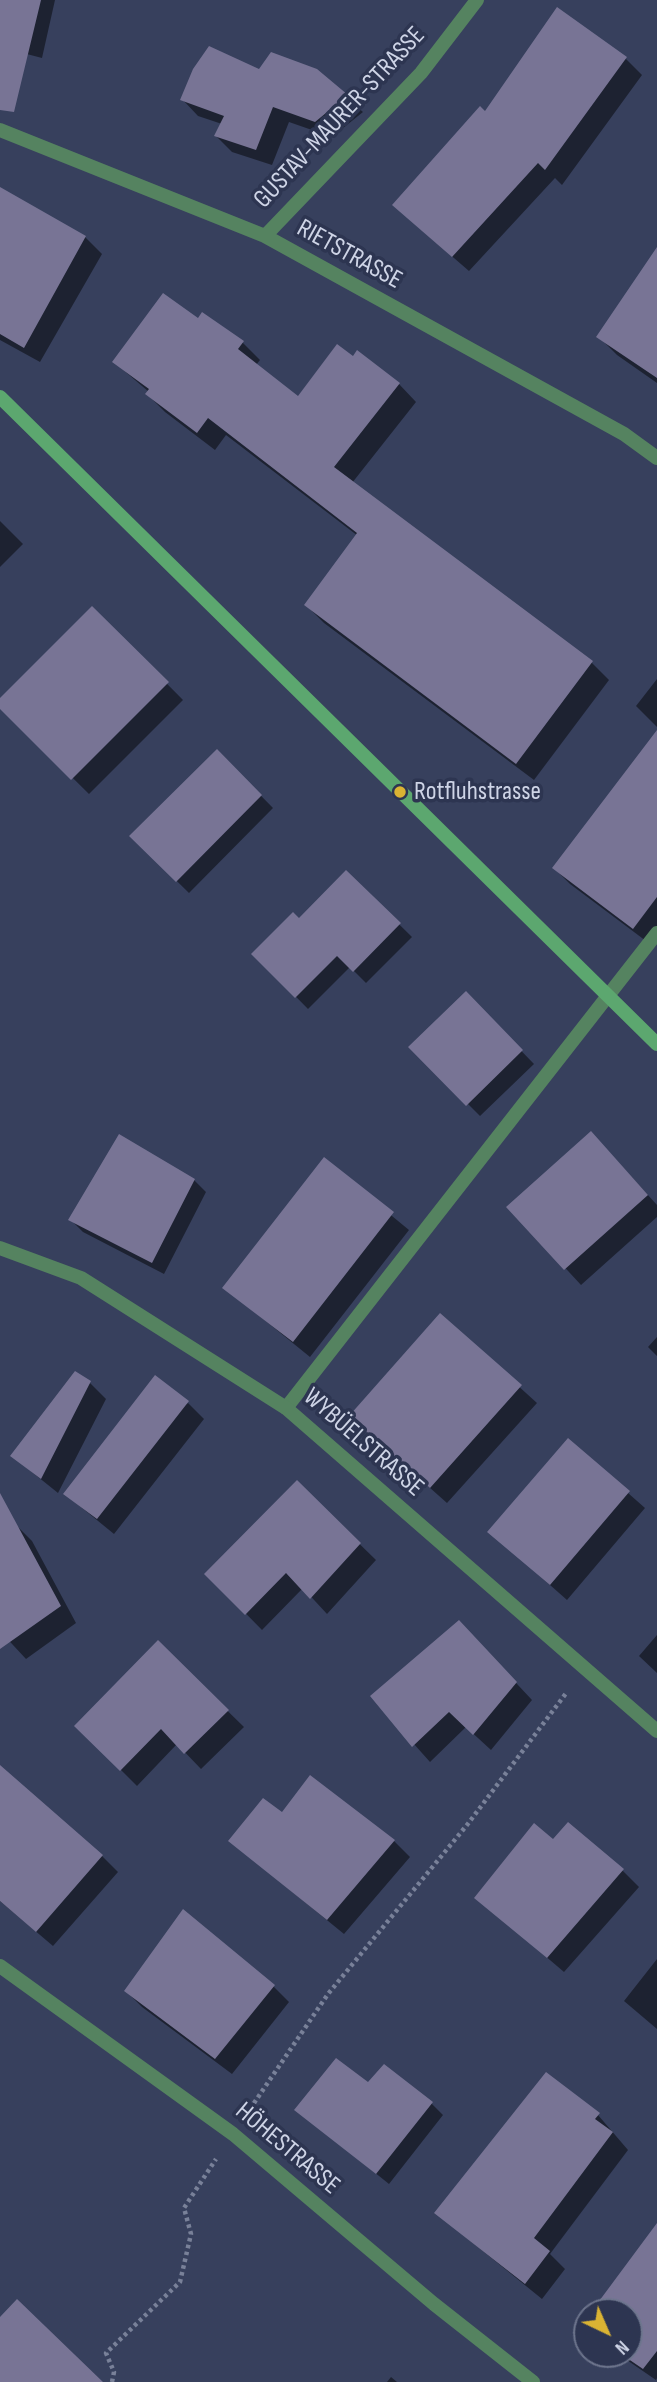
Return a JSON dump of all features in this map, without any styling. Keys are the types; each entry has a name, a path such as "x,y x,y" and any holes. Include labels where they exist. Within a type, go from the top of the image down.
{"main road":[{"path":"0,397 657,1044"}],"street":[{"name":"GUSTAV-MAURER-STRASSE","path":"265,236 421,73 477,0"},
{"name":"RIETSTRASSE","path":"0,130 265,236 624,434 657,458"},
{"path":"286,1408 657,933"},
{"name":"WYBÜELSTRASSE","path":"0,1248 81,1278 286,1408 657,1731"},
{"name":"HÖHESTRASSE","path":"0,1966 233,2134 434,2304 533,2382"}],"path":[{"path":"112,2382 114,2372 106,2353 180,2282 191,2234 184,2208 233,2134 328,1994 467,1825 584,1670"}],"building":[{"path":"0,0 41,0 14,112 0,110"},
{"path":"557,7 627,57 545,170 538,163 452,257 392,205 480,106 485,111"},
{"path":"209,46 259,69 271,52 317,69 348,95 315,122 273,107 256,150 214,136 224,116 180,100 193,69"},
{"path":"0,187 86,236 24,348 0,334"},
{"path":"657,247 657,378 596,337"},
{"path":"163,293 198,318 202,312 244,341 238,349 298,396 337,344 353,356 357,350 400,383 334,467 593,661 516,764 304,605 357,533 208,418 197,433 145,394 149,389 112,362"},
{"path":"92,606 169,682 71,780 0,709 0,698"},
{"path":"657,730 657,897 633,929 552,868"},
{"path":"217,749 262,795 176,882 129,836"},
{"path":"346,870 401,923 353,972 337,956 295,998 251,954 293,912 299,918"},
{"path":"466,991 523,1050 466,1106 408,1047"},
{"path":"591,1131 648,1195 564,1270 506,1207"},
{"path":"119,1134 195,1179 152,1263 68,1220"},
{"path":"324,1157 394,1212 293,1342 222,1288"},
{"path":"440,1313 522,1385 430,1488 349,1416"},
{"path":"75,1371 91,1381 41,1479 10,1456"},
{"path":"155,1375 189,1401 97,1519 63,1494"},
{"path":"568,1438 630,1491 550,1585 487,1532"},
{"path":"297,1480 361,1543 310,1599 286,1573 245,1615 204,1574"},
{"path":"0,1493 61,1606 0,1649"},
{"path":"459,1620 517,1682 473,1735 449,1712 412,1747 370,1696"},
{"path":"158,1640 229,1710 184,1754 161,1729 120,1771 74,1726"},
{"path":"0,1765 103,1855 36,1932 0,1901"},
{"path":"310,1775 395,1840 327,1920 228,1841 263,1798 282,1812"},
{"path":"568,1822 624,1869 547,1958 474,1898 534,1823 553,1839"},
{"path":"183,1909 275,1985 215,2059 124,1991"},
{"path":"336,2058 368,2082 384,2064 433,2102 376,2174 294,2110"},
{"path":"546,2072 600,2113 595,2119 613,2132 534,2238 550,2251 525,2284 434,2213"},
{"path":"657,2223 657,2351 643,2369 643,2298 601,2298"},
{"path":"17,2299 103,2382 0,2382 0,2317"}],"place":[{"name":"Rotfluhstrasse","path":"400,792"}]}
